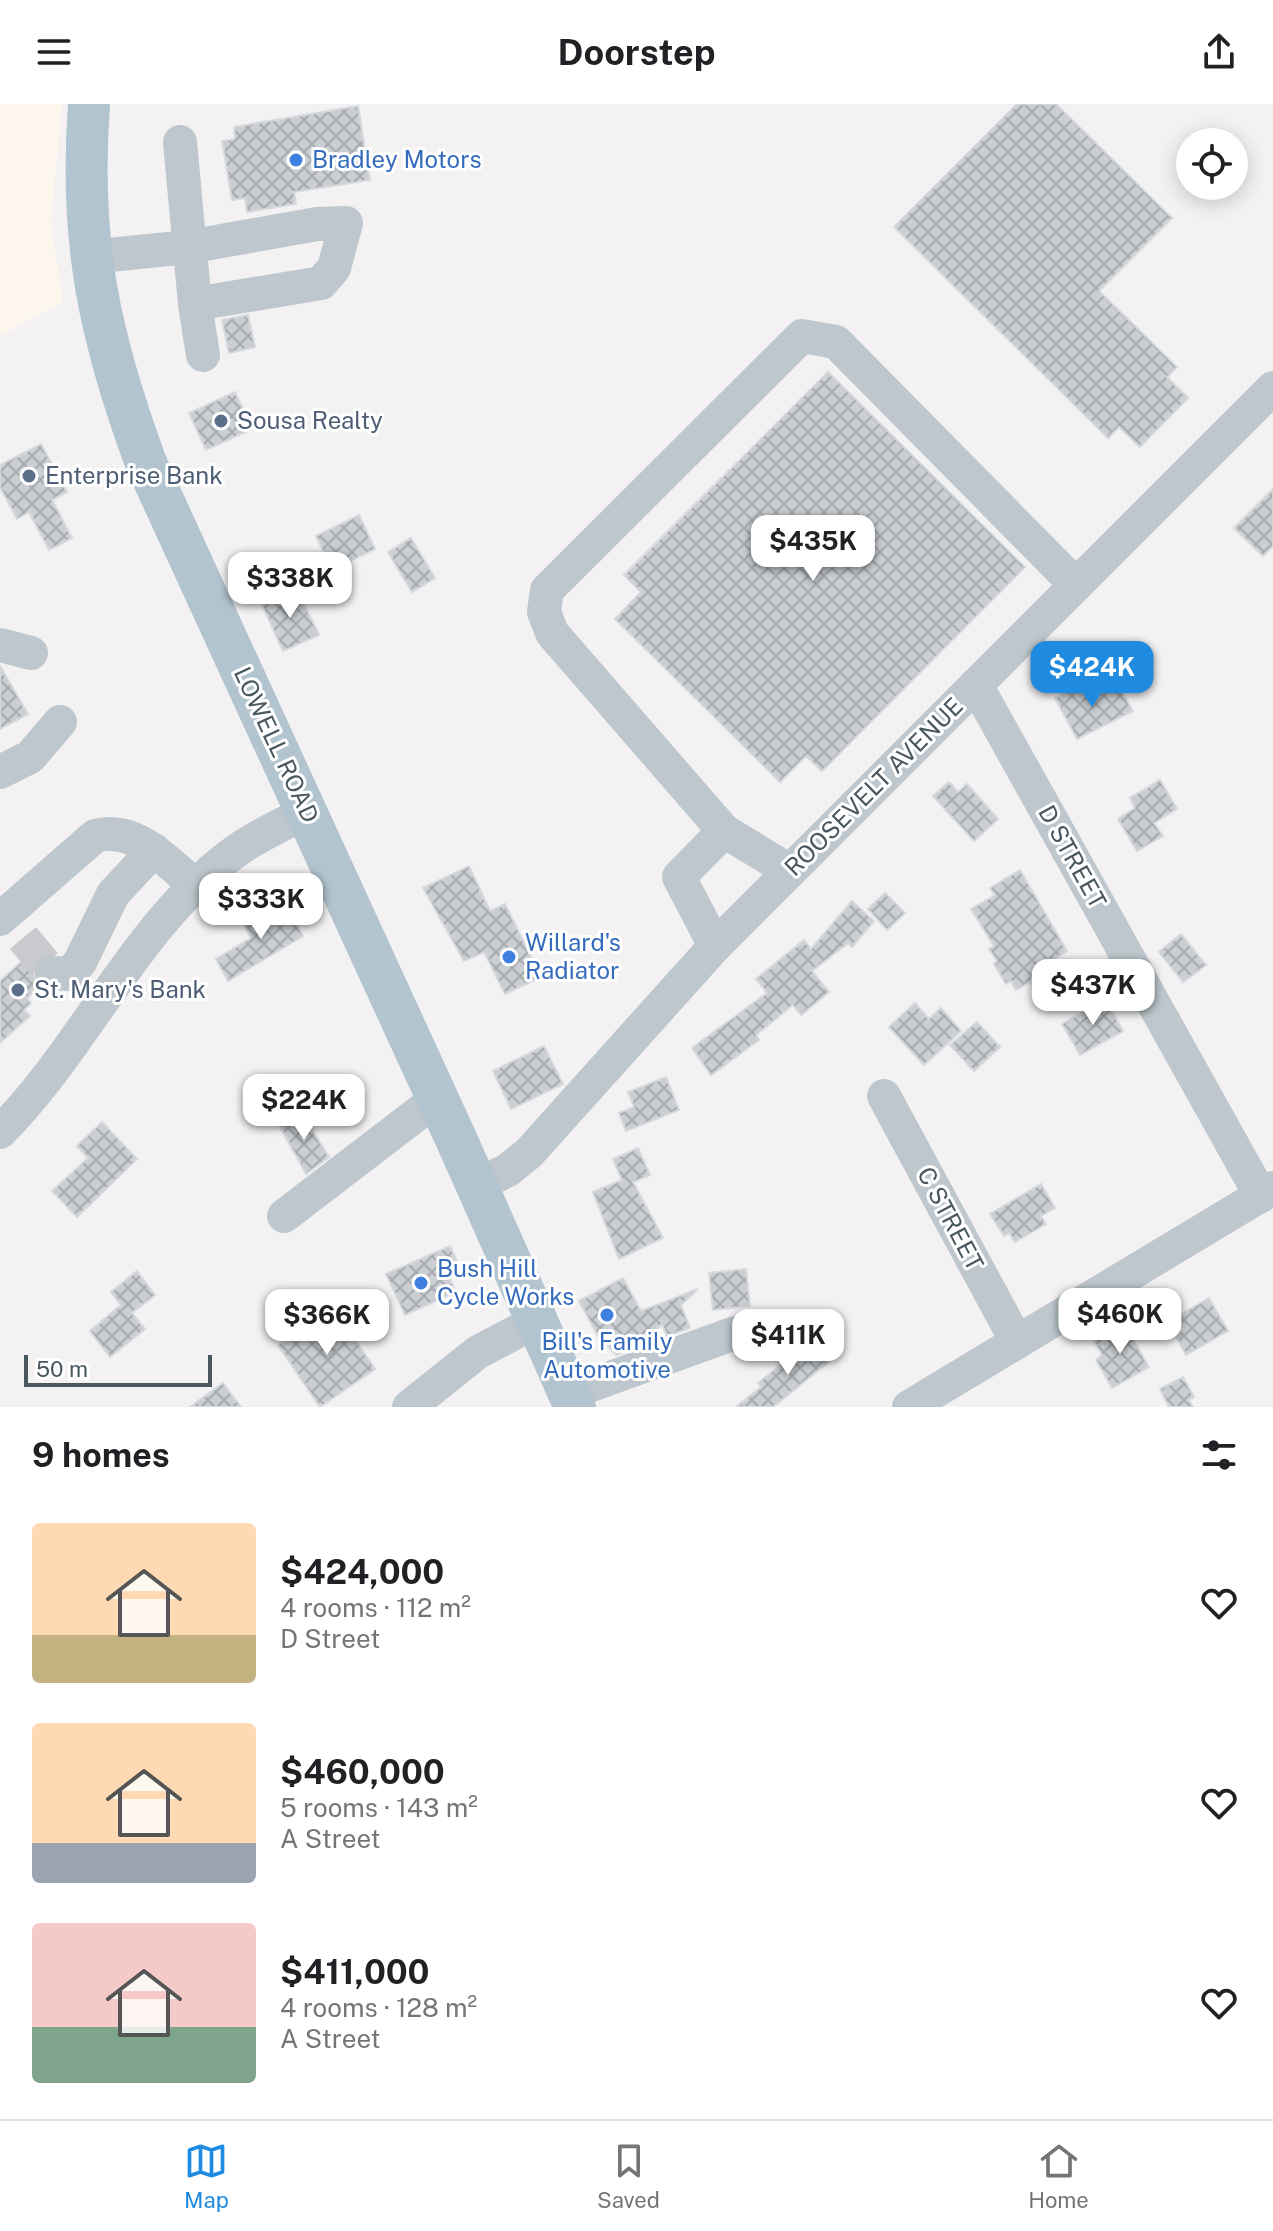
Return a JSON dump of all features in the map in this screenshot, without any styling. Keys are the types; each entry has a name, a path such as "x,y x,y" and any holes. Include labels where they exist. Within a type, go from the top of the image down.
{"main road":[{"name":"LOWELL ROAD","path":"89,104 86,180 90,257 98,309 119,390 146,463 438,1098 572,1400"}],"street":[{"path":"180,142 188,247 203,355"},
{"path":"90,257 188,247 317,224 346,223 334,268 321,283 195,304"},
{"path":"790,871 724,831 552,633 544,612 547,590 802,336 836,342 1076,585"},
{"name":"ROOSEVELT AVENUE","path":"477,1185 508,1170 529,1153 715,946 1273,388"},
{"name":"D STREET","path":"976,685 1267,1192"},
{"path":"0,772 30,757 60,722"},
{"path":"0,1132 39,1090 130,964 196,886 243,846 307,812"},
{"path":"715,946 679,877 724,831"},
{"path":"9,924 95,836 121,833 154,850 196,886"},
{"path":"52,973 70,974 80,962 113,894 154,850"},
{"name":"C STREET","path":"884,1096 1017,1342"},
{"path":"284,1216 438,1098"},
{"path":"909,1407 1267,1192"},
{"path":"409,1407 478,1352 537,1321"},
{"path":"572,1400 735,1333"},
{"path":"572,1400 609,1407"}],"shaded area":[{"path":"0,104 62,104 51,223 63,302 0,336"}],"building":[{"path":"1017,104 1056,104 1172,218 1099,291 1177,367 1167,377 1188,398 1140,447 1119,427 1108,438 894,227"},
{"name":"Bradley Motors","path":"358,106 370,180 294,192 296,204 247,212 245,198 232,200 222,141 235,139 234,127"},
{"path":"248,315 255,347 229,353 222,320"},
{"path":"828,372 1025,567 822,771 806,756 780,782 615,619 641,592 624,575"},
{"name":"Sousa Realty","path":"235,392 252,429 206,450 189,413"},
{"name":"Enterprise Bank","path":"41,444 67,492 52,500 72,538 49,550 29,512 17,519 0,487 0,465"},
{"path":"1273,489 1273,546 1263,556 1234,528"},
{"path":"359,515 375,549 332,570 316,536"},
{"path":"411,538 435,578 412,592 388,552"},
{"path":"297,589 319,635 283,651 262,605"},
{"path":"0,666 28,714 0,729"},
{"path":"1083,683 1091,698 1118,684 1133,711 1077,739 1055,698"},
{"path":"1160,780 1177,809 1154,823 1163,836 1137,851 1118,819 1135,808 1130,798"},
{"path":"949,782 958,792 967,784 998,819 974,841 933,796"},
{"path":"469,866 490,911 505,904 541,977 505,994 484,952 464,961 423,888"},
{"path":"1020,870 1067,951 1046,964 1059,985 1038,997 1030,982 1016,990 1011,981 1006,984 989,949 994,946 971,909 995,895 990,888"},
{"path":"885,893 905,913 887,930 868,909"},
{"path":"852,901 874,921 852,947 848,943 812,971 829,992 801,1015 793,1005 756,1035 759,1040 711,1075 692,1048 767,993 756,979 804,940 811,949"},
{"path":"286,902 303,936 228,981 216,959 251,938 243,923"},
{"path":"1181,934 1206,965 1183,982 1159,952"},
{"name":"St. Mary's Bank","path":"34,950 41,957 32,971 39,987 27,998 31,1003 24,1010 30,1016 0,1043 0,981"},
{"path":"1105,999 1123,1031 1080,1055 1062,1024"},
{"path":"915,1003 929,1019 941,1008 961,1031 924,1065 889,1027"},
{"path":"977,1022 1000,1047 974,1071 950,1045"},
{"path":"544,1046 563,1084 511,1109 493,1071"},
{"path":"666,1077 679,1110 626,1131 619,1113 634,1107 628,1092"},
{"path":"301,1112 329,1157 306,1174 279,1125"},
{"path":"102,1122 137,1159 77,1217 52,1191 88,1158 77,1146"},
{"path":"638,1148 650,1175 633,1182 663,1238 619,1259 593,1192 622,1180 613,1159"},
{"path":"1041,1184 1055,1208 1041,1216 1046,1224 1015,1242 1009,1233 1004,1236 990,1214"},
{"name":"Bush Hill Cycle Works","path":"450,1246 461,1270 448,1275 456,1292 405,1315 386,1274"},
{"path":"746,1269 750,1306 713,1310 709,1273"},
{"path":"137,1271 155,1295 132,1313 145,1329 110,1357 90,1331 121,1305 111,1292"},
{"path":"623,1278 641,1311 698,1289 681,1305 690,1328 667,1336 662,1324 638,1347 616,1355 598,1336 579,1301"},
{"path":"1209,1298 1228,1331 1186,1355 1175,1335 1184,1330 1176,1317"},
{"path":"334,1308 375,1369 320,1407 278,1345"},
{"path":"1124,1323 1149,1367 1112,1388 1096,1360 1102,1355 1094,1341"},
{"path":"812,1339 830,1361 773,1407 736,1407 761,1387 758,1383"},
{"path":"1183,1377 1194,1397 1189,1400 1193,1407 1169,1407 1160,1389"},
{"path":"223,1383 241,1407 190,1407"}],"tunnel":[{"path":"23,938 52,973"}],"place":[{"name":"Bradley Motors","path":"296,160"},
{"name":"Sousa Realty","path":"221,421"},
{"name":"Enterprise Bank","path":"29,476"},
{"name":"Willard's Radiator","path":"509,957"},
{"name":"St. Mary's Bank","path":"18,990"},
{"name":"Bush Hill Cycle Works","path":"421,1283"},
{"name":"Bill's Family Automotive","path":"607,1315"}]}
